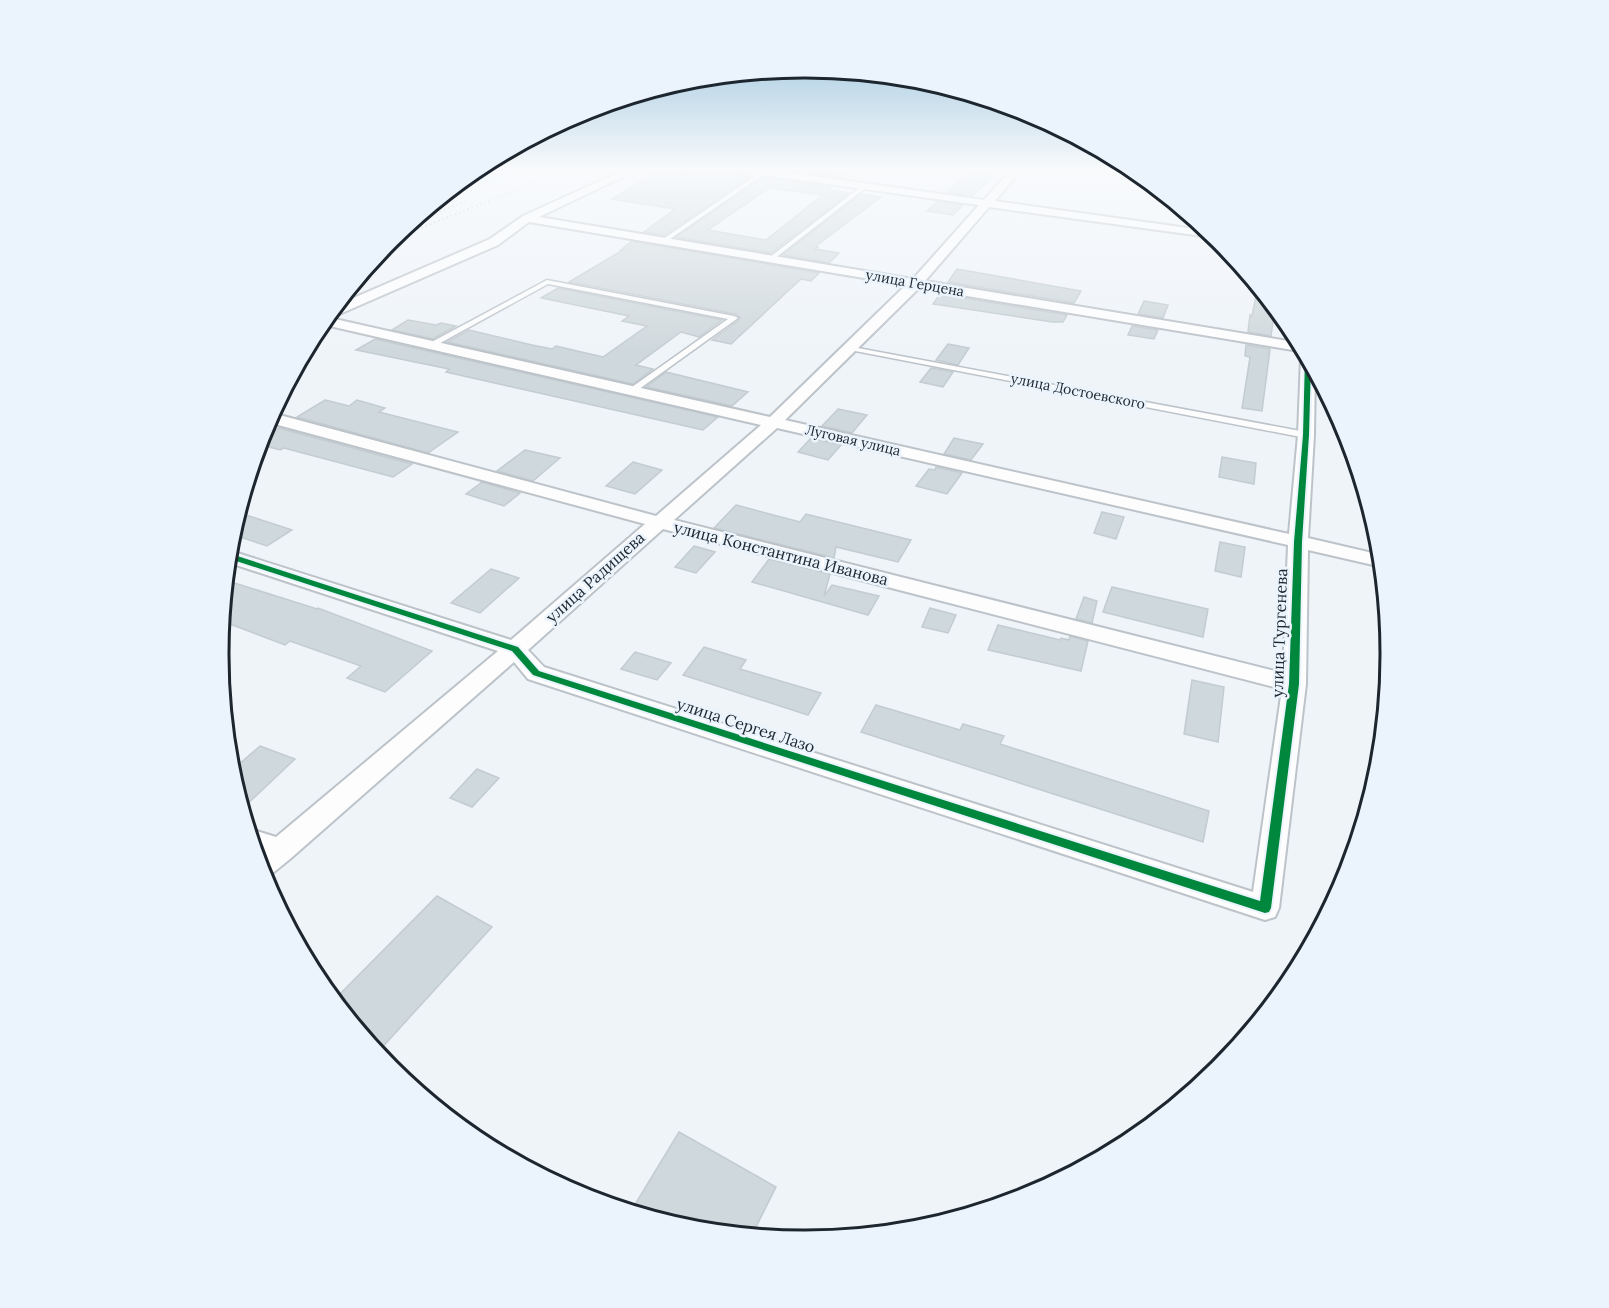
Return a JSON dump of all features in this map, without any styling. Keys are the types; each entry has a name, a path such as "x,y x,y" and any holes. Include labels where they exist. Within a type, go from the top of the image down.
{"street":[{"path":"346,306 494,242 510,230"},
{"name":"улица Герцена","path":"603,230 1290,346"},
{"name":"улица Радищева","path":"269,859 515,649 774,422 916,283 962,230"},
{"path":"1179,230 1196,233"},
{"name":"Луговая улица","path":"334,322 635,389 1372,559"},
{"name":"улица Тургенева","path":"1265,908 1294,684 1298,542 1306,435 1308,374"},
{"name":"улица Константина Иванова","path":"279,420 658,522 1294,684"},
{"path":"237,559 515,649"},
{"name":"улица Сергея Лазо","path":"515,649 536,673 1265,908"}],"lane":[{"path":"665,240 680,230"},
{"path":"772,258 808,230"},
{"path":"430,345 547,282 734,318 635,389"},
{"name":"улица Достоевского","path":"850,348 1306,435"}],"building":[{"path":"647,230 671,230 664,235 644,232"},
{"path":"686,230 708,230 766,240 779,230 801,230 771,253 676,237"},
{"path":"815,230 837,230 815,249 839,253 829,263 783,255"},
{"path":"632,241 819,273 811,281 801,279 731,344 712,340 739,320 740,317 735,314 569,282 623,250 621,250"},
{"path":"957,269 1081,291 1074,303 948,282"},
{"path":"558,288 722,320 699,337 681,332 636,365 653,369 633,384 447,342 469,330 532,345 552,349 556,346 603,357 647,326 622,321 629,316 541,298"},
{"path":"940,294 1067,315 1063,322 1052,322 933,304"},
{"path":"1256,297 1273,320 1271,336 1248,332 1250,315 1252,316"},
{"path":"1144,301 1168,305 1163,318 1138,314"},
{"path":"408,320 456,326 433,339 392,330"},
{"path":"1132,326 1158,330 1154,339 1128,335"},
{"path":"375,339 718,417 703,430 446,372 449,369 356,350"},
{"path":"948,344 969,348 958,365 936,360"},
{"path":"1246,345 1270,349 1262,411 1242,408 1250,357 1245,356"},
{"path":"931,368 953,372 943,387 920,382"},
{"path":"666,372 748,392 732,406 646,387"},
{"path":"325,400 349,406 357,400 385,408 379,412 458,432 428,453 297,417"},
{"path":"838,409 867,415 852,433 822,426"},
{"path":"279,428 412,464 393,477 284,448 280,450 267,447 273,432"},
{"path":"811,438 841,445 828,460 798,452"},
{"path":"954,438 983,444 971,460 944,454"},
{"path":"525,450 560,458 533,481 497,471"},
{"path":"1222,457 1256,463 1254,484 1219,477"},
{"path":"633,462 662,470 635,494 606,486"},
{"path":"936,467 962,473 947,494 916,486 929,469 935,470"},
{"path":"482,482 520,493 504,506 466,494"},
{"path":"736,505 800,522 806,514 911,540 898,562 836,547 834,558 714,528"},
{"path":"1102,512 1124,517 1116,539 1094,533"},
{"path":"246,515 292,530 267,546 241,537"},
{"path":"1220,542 1245,547 1241,577 1215,571"},
{"path":"694,546 715,552 696,573 675,567"},
{"path":"769,559 830,574 824,596 832,585 879,596 868,615 752,582"},
{"path":"491,569 519,578 480,613 451,603"},
{"path":"233,582 318,608 432,651 385,692 347,678 361,666 290,641 285,645 230,624"},
{"path":"1112,587 1208,609 1203,637 1103,612"},
{"path":"1084,597 1097,601 1092,623 1076,619"},
{"path":"930,608 956,615 948,633 922,627"},
{"path":"998,625 1060,640 1061,638 1069,640 1070,636 1088,641 1081,671 988,650"},
{"path":"704,647 746,660 740,669 821,693 808,715 683,675"},
{"path":"635,652 671,663 657,680 621,669"},
{"path":"1192,680 1224,687 1218,742 1184,734"},
{"path":"876,705 960,730 963,724 1004,736 1000,744 1209,811 1203,842 861,732"},
{"path":"260,746 295,759 248,803 240,764"},
{"path":"477,769 499,778 472,807 450,798"},
{"path":"437,896 492,927 383,1046 340,994"},
{"path":"679,1132 776,1187 756,1228 692,1219 635,1204"}],"cycle path":[{"path":"237,559 515,649 536,673 1265,908 1294,684 1298,542 1306,435 1308,374"}]}
